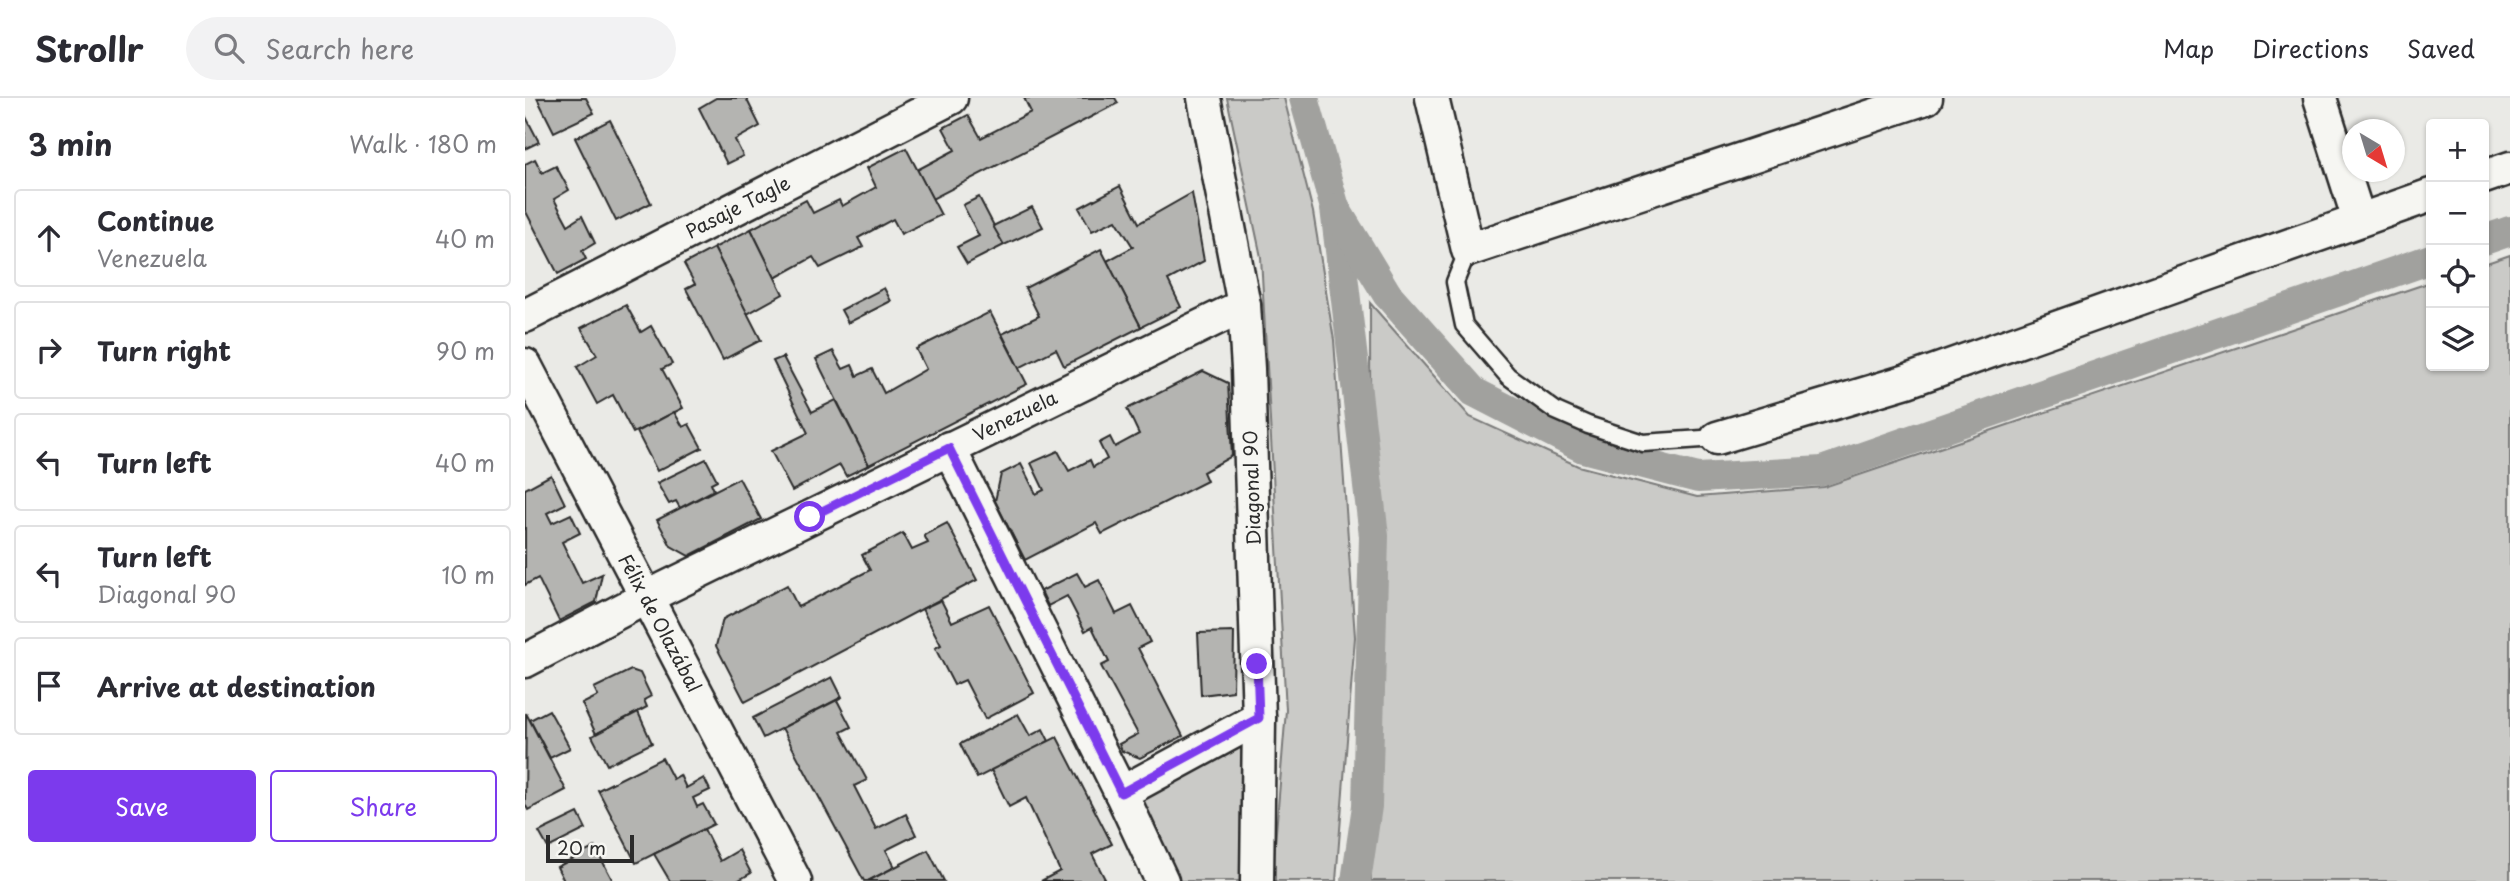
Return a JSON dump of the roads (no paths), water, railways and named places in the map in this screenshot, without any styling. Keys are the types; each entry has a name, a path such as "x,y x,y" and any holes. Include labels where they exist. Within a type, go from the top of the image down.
{"street":[{"name":"Pasaje Tagle","path":"525,316 951,98"},
{"name":"Diagonal 90","path":"1204,98 1244,304 1259,718 1257,881"},
{"path":"1432,98 1468,250 1926,98"},
{"path":"2320,98 2359,220"},
{"path":"2489,175 2510,167"},
{"path":"1717,438 1907,382 2426,197"},
{"name":"Venezuela","path":"525,660 647,597 1244,304"},
{"name":"Félix de Olazábal","path":"525,365 795,881"},
{"path":"949,448 1162,881"},
{"path":"1121,793 1259,718"}],"lane":[{"path":"1468,250 1455,282 1464,325 1508,376 1556,411 1643,443 1717,438"}],"waterway":[{"path":"1304,98 1335,208 1374,536 1367,806 1356,881"},
{"path":"1335,208 1387,294 1474,392 1583,448 1698,478 1822,471 2426,261"},
{"path":"2489,238 2510,231"}]}
